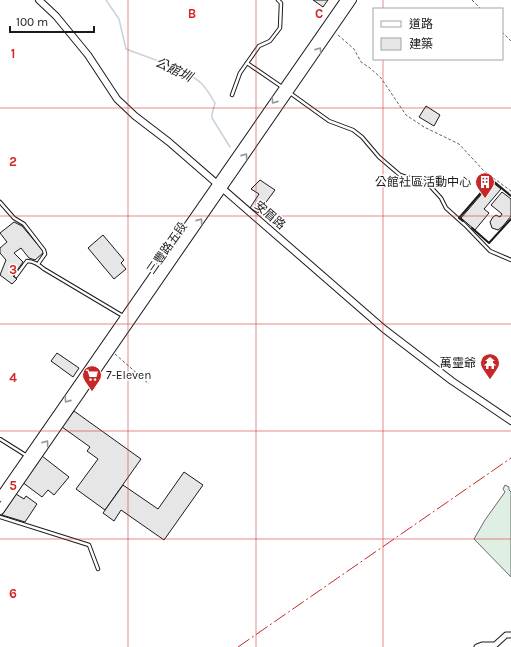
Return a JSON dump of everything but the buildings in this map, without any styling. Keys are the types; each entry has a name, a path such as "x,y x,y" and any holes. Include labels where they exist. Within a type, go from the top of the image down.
{"main road":[{"name":"三豐路五段","path":"0,510 31,459 286,90 345,0"},
{"name":"三豐路五段","path":"286,90 332,30 352,0"},
{"name":"三豐路五段","path":"0,497 31,459 110,349 128,319"}],"street":[{"name":"安眉路","path":"39,0 56,16 83,50 117,98 134,116 169,142 384,330 452,381 511,422"},
{"path":"476,647 482,645 495,645 506,635 511,635"}],"lane":[{"path":"232,95 240,73 259,46 270,41 280,28 280,4 278,0"},
{"path":"247,63 329,120 353,130 362,137 379,157 400,175 421,181 430,186 441,198 446,208 490,251 511,260"},
{"path":"0,202 14,218 24,224 44,250 45,254 38,264"},
{"path":"16,276 27,261 38,264 128,319"},
{"path":"0,439 31,459"},
{"path":"0,516 89,545 98,569"}],"path":[{"path":"472,0 480,8"},
{"path":"332,30 354,49 361,62 381,78 406,115 424,127 459,144 484,171 511,191"},
{"path":"503,33 511,41"},
{"path":"110,349 149,384"}],"green space":[{"path":"505,485 509,487 511,492 511,577 474,539 485,520 505,492 503,489"}],"waterway":[{"name":"公館圳","path":"106,0 119,19 126,49 176,68 203,85 215,103 212,118 230,147"}],"wall":[{"path":"463,221 459,218 492,180 511,196"},
{"path":"472,228 489,243 511,219"}],"power":[{"path":"238,647 511,458"}],"place":[{"name":"公館社區活動中心","path":"485,199"},
{"name":"萬𤫊爺","path":"490,380"},
{"name":"7-Eleven","path":"92,392"}]}
